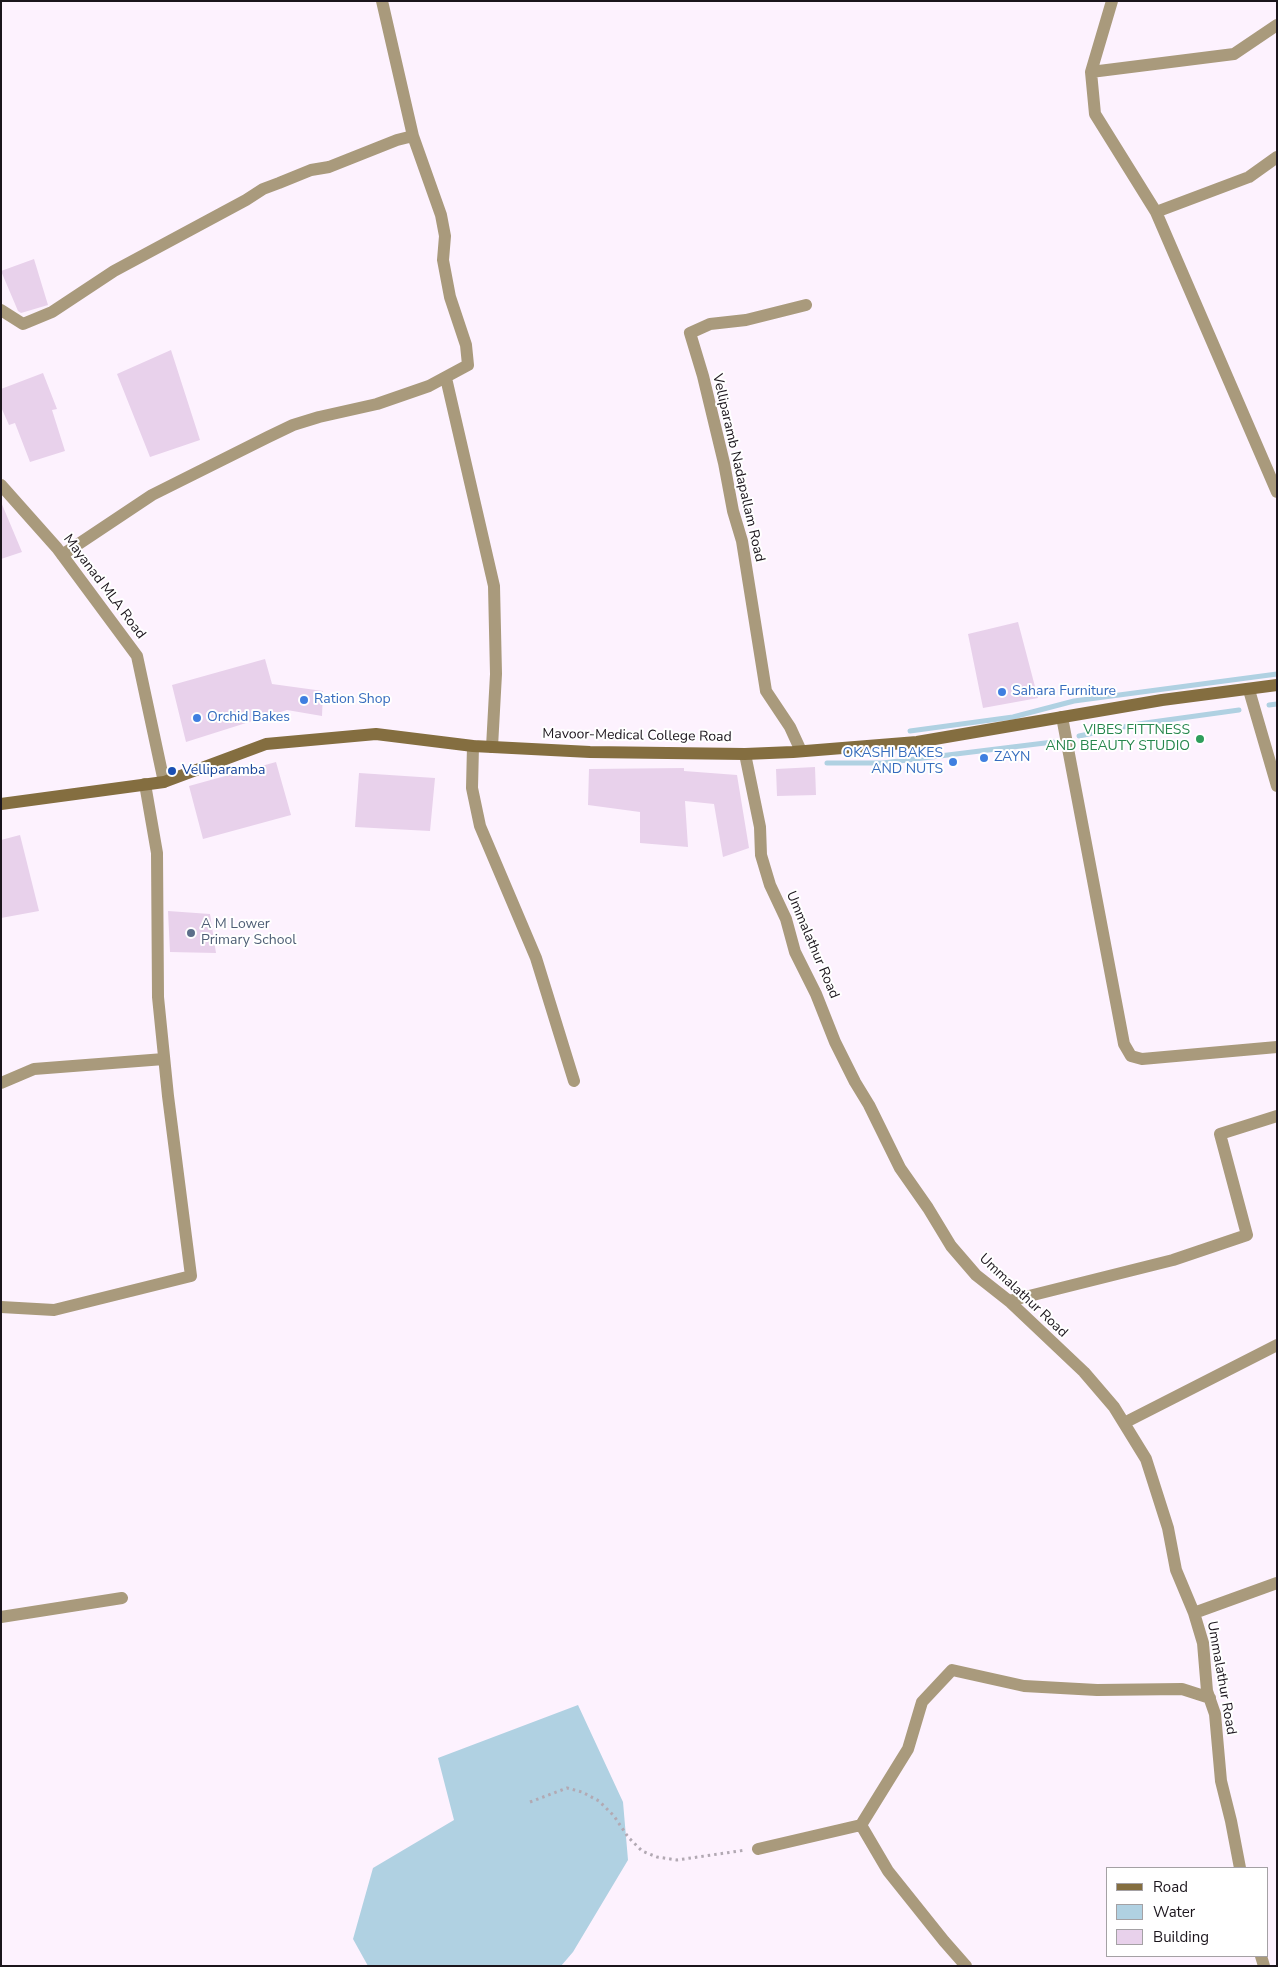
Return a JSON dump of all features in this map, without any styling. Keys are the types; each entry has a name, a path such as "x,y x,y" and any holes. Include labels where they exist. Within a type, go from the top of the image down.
{"main road":[{"name":"Mavoor-Medical College Road","path":"1,804 164,782 266,744 376,734 474,746 590,752 745,754 801,751 918,742 1162,700 1277,685"}],"street":[{"path":"62,555 152,495 268,436 293,425 377,404 429,386 468,365 466,345 450,297 443,260 445,236 441,215 413,136 382,1"},
{"path":"1112,1 1091,72 1096,114 1156,212 1277,492"},
{"path":"1091,72 1234,54 1277,25"},
{"path":"1,310 23,324 52,312 114,271 263,189 311,170 329,167 396,140 413,136"},
{"path":"1156,212 1249,177 1277,157"},
{"name":"Velliparamb Nadapallam Road","path":"801,751 790,727 766,691 742,541 733,511 724,463 703,376 690,333 710,324 746,320 806,305"},
{"path":"446,378 494,586 496,674 492,747"},
{"name":"Mayanad MLA Road","path":"1,484 62,555 137,656 164,782"},
{"path":"1250,690 1277,786"},
{"path":"1062,717 1124,1044 1130,1056 1142,1059 1277,1047"},
{"path":"474,746 472,788 480,826 536,958 574,1081"},
{"name":"Ummalathur Road","path":"745,754 760,826 761,855 770,885 786,919 795,952 816,994 851,1075 869,1105 900,1168 928,1208 951,1246 976,1275 1009,1301 1084,1372 1114,1407 1146,1459 1168,1528 1176,1570 1194,1612 1203,1643 1207,1691 1215,1714 1221,1781 1232,1821 1240,1867"},
{"path":"1,1307 54,1310 191,1276 158,998 157,853 145,784"},
{"path":"1,1083 34,1069 164,1059"},
{"path":"1009,1301 1173,1260 1247,1235 1220,1134 1277,1116"},
{"path":"1124,1423 1277,1345"},
{"path":"1194,1612 1277,1583"},
{"path":"1,1617 122,1598"},
{"path":"758,1849 861,1825 908,1749 922,1702 952,1670 1024,1686 1097,1690 1182,1689 1210,1698"},
{"path":"861,1825 888,1871 966,1966"}],"path":[{"path":"530,1802 567,1788 582,1792 599,1801 614,1816 628,1837 642,1851 657,1857 677,1860 758,1849"}],"water":[{"path":"578,1705 623,1802 628,1860 573,1952 561,1966 368,1966 353,1939 373,1868 454,1820 438,1758"}],"building":[{"path":"34,259 48,305 21,313 18,311 1,271"},
{"path":"171,350 200,440 150,457 117,374"},
{"path":"43,373 57,409 52,410 65,451 30,462 15,423 9,425 1,407 1,389"},
{"path":"1,502 22,552 1,559"},
{"path":"1018,622 1038,698 983,708 968,634"},
{"path":"265,659 272,684 323,691 322,716 287,710 186,742 172,685"},
{"path":"276,762 291,815 203,839 189,786"},
{"path":"815,767 816,795 777,796 776,769"},
{"path":"684,768 684,771 737,775 749,848 723,857 714,804 685,801 688,847 640,843 640,812 588,805 589,769"},
{"path":"359,773 435,778 430,831 355,827"},
{"path":"20,835 39,911 1,918 1,840"},
{"name":"A M Lower Primary School","path":"168,911 210,914 216,953 170,952"}],"waterway":[{"path":"910,731 1013,717 1074,701 1277,674"},
{"path":"1269,705 1277,704"},
{"path":"1079,736 1138,724 1239,710"},
{"path":"827,763 883,763 1053,742"}],"place":[{"name":"Sahara Furniture","path":"1002,692"},
{"name":"Ration Shop","path":"304,700"},
{"name":"Orchid Bakes","path":"197,718"},
{"name":"VIBES FITTNESS AND BEAUTY STUDIO","path":"1200,739"},
{"name":"ZAYN","path":"984,758"},
{"name":"OKASHI BAKES AND NUTS","path":"953,762"},
{"name":"Velliparamba","path":"172,771"},
{"name":"A M Lower Primary School","path":"191,933"}]}
